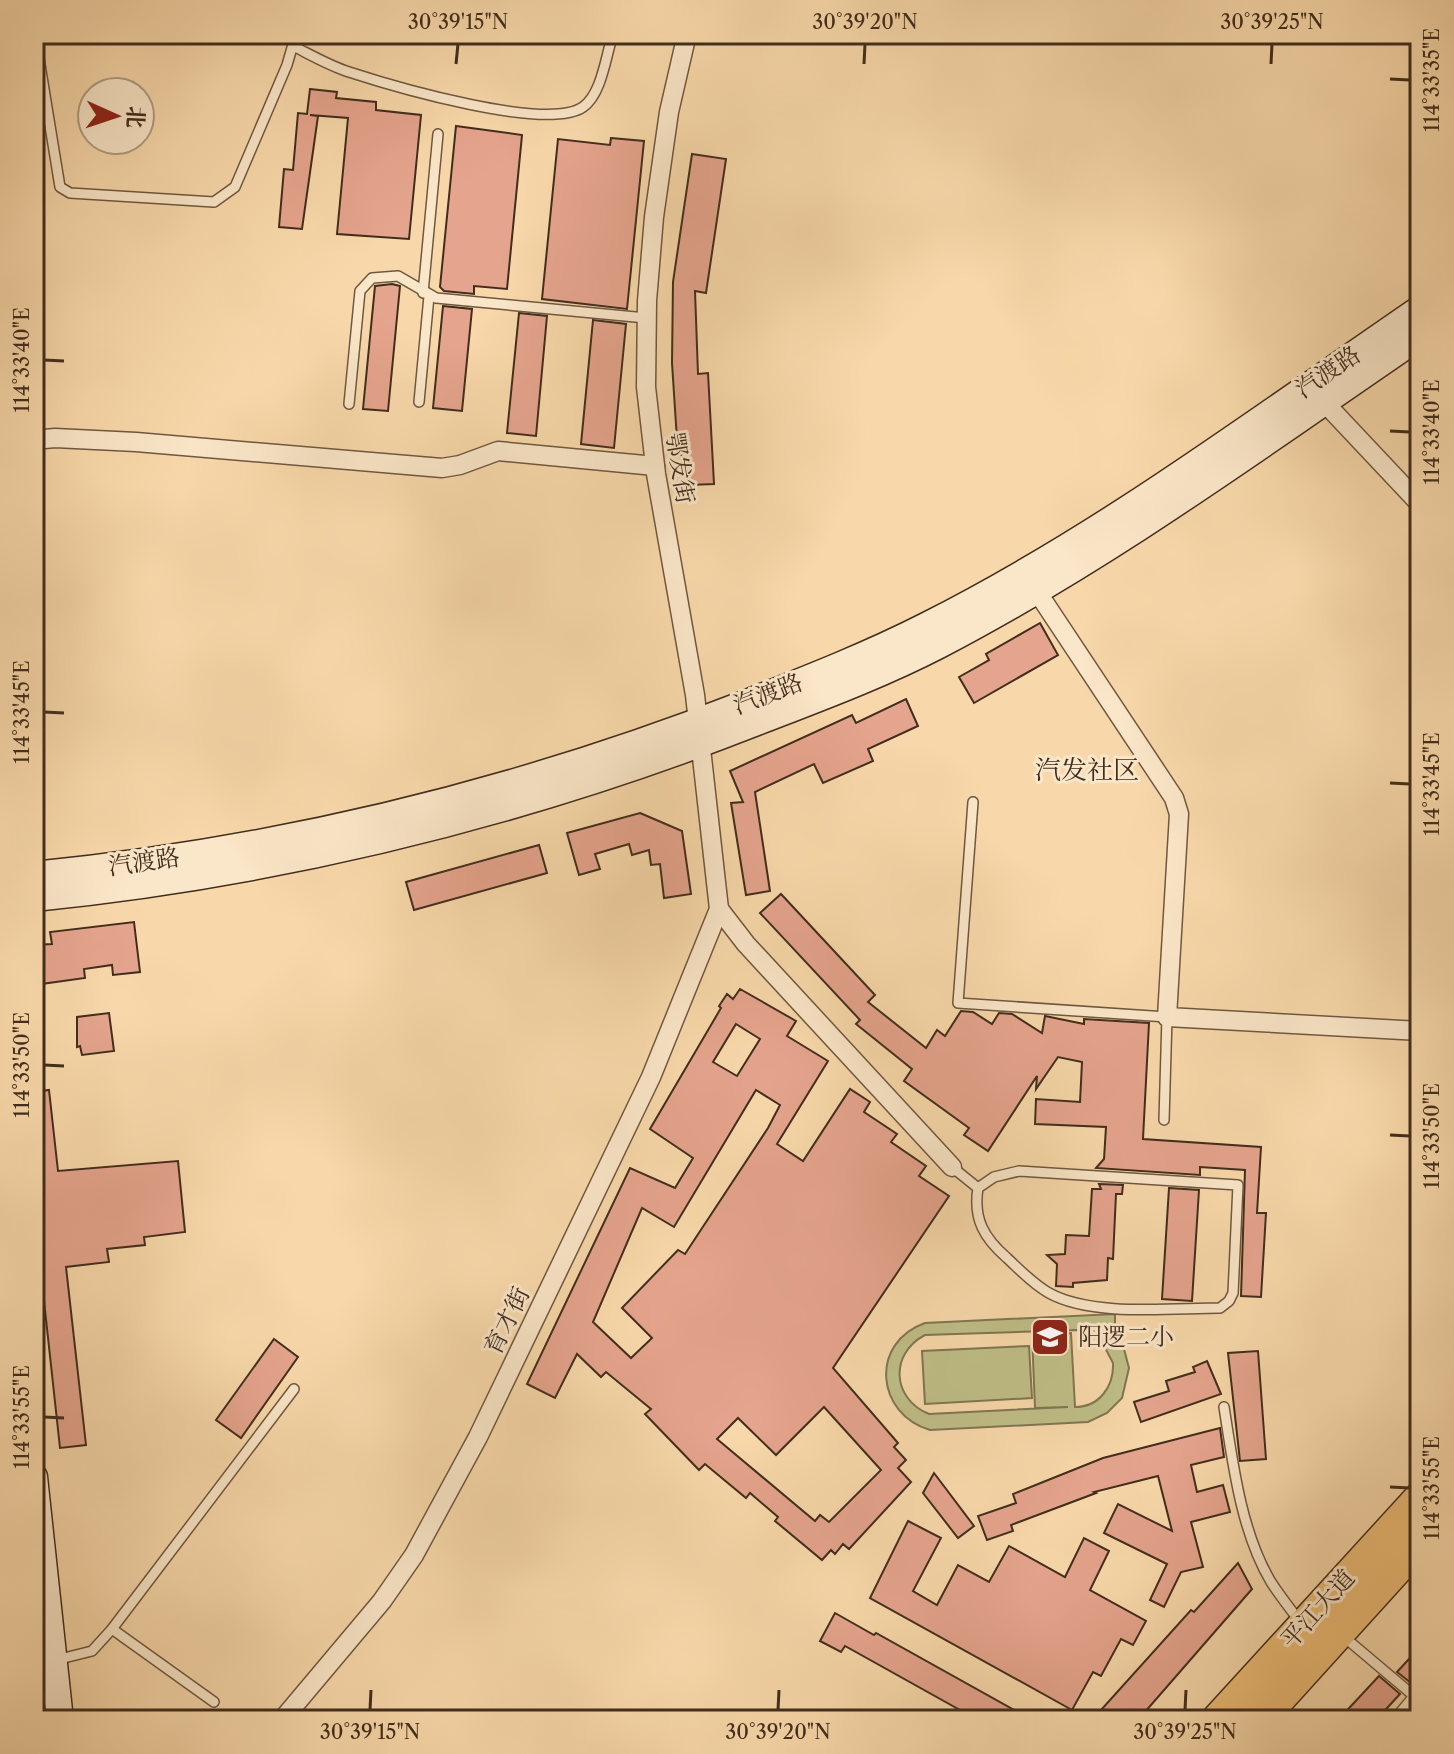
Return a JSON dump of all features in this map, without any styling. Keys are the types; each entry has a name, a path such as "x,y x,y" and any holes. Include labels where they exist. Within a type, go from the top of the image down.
{"highway":[{"name":"平江大道","path":"1219,1720 1420,1500"},
{"name":"平江大道","path":"1258,1720 1420,1541"}],"street":[{"name":"鄂发街","path":"687,34 660,164 646,318 646,387 655,466 700,732 719,909"},
{"name":"汽渡路","path":"34,898 258,868 545,798 700,732 977,599 1138,501 1420,309"},
{"name":"汽渡路","path":"34,875 254,846 539,776 700,732 886,670 1036,590 1189,494 1420,336"},
{"path":"1324,402 1369,454 1420,504"},
{"path":"34,440 55,438 136,442 442,468 498,451 655,466"},
{"path":"1036,590 1166,780 1179,814 1167,1017 1420,1031"},
{"path":"719,909 746,944 952,1167"},
{"name":"育才街","path":"282,1720 382,1601 414,1555 471,1450 651,1077 719,909"},
{"path":"34,1477 60,1720"}],"lane":[{"path":"35,34 60,187 70,193 195,202 214,202 235,187 296,34"},
{"path":"293,46 346,72 481,107 520,113 565,114 582,108 593,96 613,34"},
{"path":"419,402 438,134"},
{"path":"349,404 363,286 372,278 388,275 405,279 426,295 646,318"},
{"path":"973,802 958,1003 1167,1017 1164,1120"},
{"path":"952,1167 978,1188"},
{"path":"1019,1171 1238,1185 1232,1297 1220,1308 1147,1308 1079,1303 1059,1298 1039,1287 985,1235 977,1212 978,1188 994,1177 1019,1171"},
{"path":"54,1660 92,1651 112,1629 294,1389"},
{"path":"1224,1407 1235,1473 1252,1532 1270,1580 1303,1626"},
{"path":"112,1629 214,1702"},
{"path":"1338,1631 1417,1698 1394,1720"}],"shaded area":[{"path":"1115,1314 1115,1327 1106,1328 1124,1349 1129,1368 1122,1398 1107,1413 1088,1422 930,1430 912,1422 899,1409 890,1394 886,1378 888,1361 895,1346 907,1333 925,1323","holes":["1077,1330 1101,1340 1113,1363 1111,1380 1098,1399 1084,1406 1075,1407 1071,1333 1032,1335 1035,1408 1068,1407 929,1414 917,1407 902,1387 901,1364 905,1353 925,1335"]},
{"path":"1029,1346 1032,1398 925,1404 922,1351"}],"building":[{"path":"310,89 337,92 336,98 376,102 376,110 421,115 409,239 337,234 348,118 310,115 318,116 302,229 279,227 284,169 293,170 298,113 307,114"},
{"path":"456,126 522,135 507,289 474,286 474,294 444,291 440,287"},
{"path":"611,138 644,141 627,309 542,299 558,139 610,145"},
{"path":"692,154 726,159 706,293 695,291 698,374 708,373 714,484 689,485 687,455 678,455 672,363 673,282"},
{"path":"375,286 400,286 388,411 363,409"},
{"path":"443,306 472,309 462,411 433,408"},
{"path":"519,313 547,316 536,436 507,433"},
{"path":"593,320 626,324 614,448 581,444"},
{"path":"1040,623 1058,655 974,703 959,677 989,660 986,654"},
{"path":"906,699 918,726 868,749 873,761 823,783 814,764 755,792 770,891 746,895 731,803 743,802 730,771 852,715 856,723"},
{"path":"640,813 682,831 691,894 664,898 660,864 651,865 649,850 632,855 629,844 595,854 600,869 579,875 567,833"},
{"path":"539,845 547,873 414,910 406,882"},
{"path":"781,894 875,995 868,1002 926,1048 937,1030 945,1036 961,1011 973,1012 992,1024 999,1013 1012,1014 1042,1033 1045,1016 1084,1024 1084,1019 1149,1023 1143,1139 1261,1147 1257,1213 1266,1213 1261,1297 1241,1296 1245,1170 1200,1167 1200,1175 1096,1168 1104,1159 1106,1127 1035,1124 1036,1099 1080,1102 1082,1062 1058,1057 1036,1089 1037,1076 988,1151 964,1135 969,1128 904,1081 912,1069 856,1024 860,1020 760,913"},
{"path":"134,922 140,972 113,975 112,965 84,969 85,978 34,985 34,945 52,944 50,932"},
{"path":"740,989 796,1021 787,1036 828,1061 777,1144 803,1161 850,1089 870,1102 864,1112 897,1134 891,1142 926,1166 919,1176 949,1196 833,1368 898,1443 894,1447 906,1460 898,1468 911,1482 849,1549 843,1544 835,1554 831,1550 822,1560 775,1521 778,1517 750,1493 746,1498 705,1464 699,1470 645,1414 651,1409 606,1372 601,1377 577,1354 555,1398 527,1384 630,1168 675,1188 693,1158 650,1129 721,1008 719,1006 727,994 733,999","holes":["736,1024 760,1039 737,1076 713,1062","756,1090 780,1105 685,1254 678,1250 622,1308 652,1338 631,1358 593,1322 642,1208 674,1227","824,1407 881,1470 829,1522 820,1515 815,1521 717,1439 738,1418 776,1455"]},
{"path":"109,1013 114,1051 82,1055 80,1046 77,1047 77,1017"},
{"path":"49,1090 58,1171 178,1161 185,1232 144,1237 145,1245 107,1249 109,1262 66,1267 86,1445 60,1448 34,1209 34,1092"},
{"path":"1099,1184 1123,1185 1122,1194 1116,1194 1113,1259 1108,1258 1107,1280 1073,1283 1073,1287 1056,1286 1057,1264 1047,1255 1065,1254 1066,1235 1089,1236 1092,1189 1101,1189"},
{"path":"1169,1188 1199,1190 1192,1301 1162,1299"},
{"path":"274,1339 298,1357 241,1438 216,1420"},
{"path":"1258,1351 1266,1459 1240,1461 1228,1353"},
{"path":"1207,1361 1221,1394 1141,1422 1134,1402 1169,1391 1166,1381 1195,1372 1193,1367"},
{"path":"1220,1428 1224,1457 1191,1465 1197,1492 1223,1485 1230,1512 1191,1522 1203,1567 1181,1572 1164,1607 1150,1600 1167,1564 1104,1533 1118,1504 1172,1531 1158,1476 1094,1492 1011,1525 1013,1531 987,1540 978,1516 1016,1503 1013,1494 1103,1458"},
{"path":"934,1473 974,1526 958,1538 923,1493"},
{"path":"908,1521 941,1538 913,1591 937,1605 958,1565 989,1582 1009,1546 1065,1577 1084,1538 1109,1551 1090,1590 1146,1621 1133,1645 1121,1639 1101,1676 1093,1672 1072,1710 870,1598"},
{"path":"1238,1563 1252,1589 1138,1720 1092,1720 1191,1610 1194,1612"},
{"path":"835,1613 1032,1720 978,1720 845,1646 841,1652 820,1641"},
{"path":"1420,1647 1420,1673 1411,1683 1397,1672"},
{"path":"1379,1676 1400,1694 1376,1720 1338,1720"}],"place":[{"name":"阳逻二小","path":"1050,1337"}],"district":[{"name":"汽发社区","path":"1087,770"}]}
